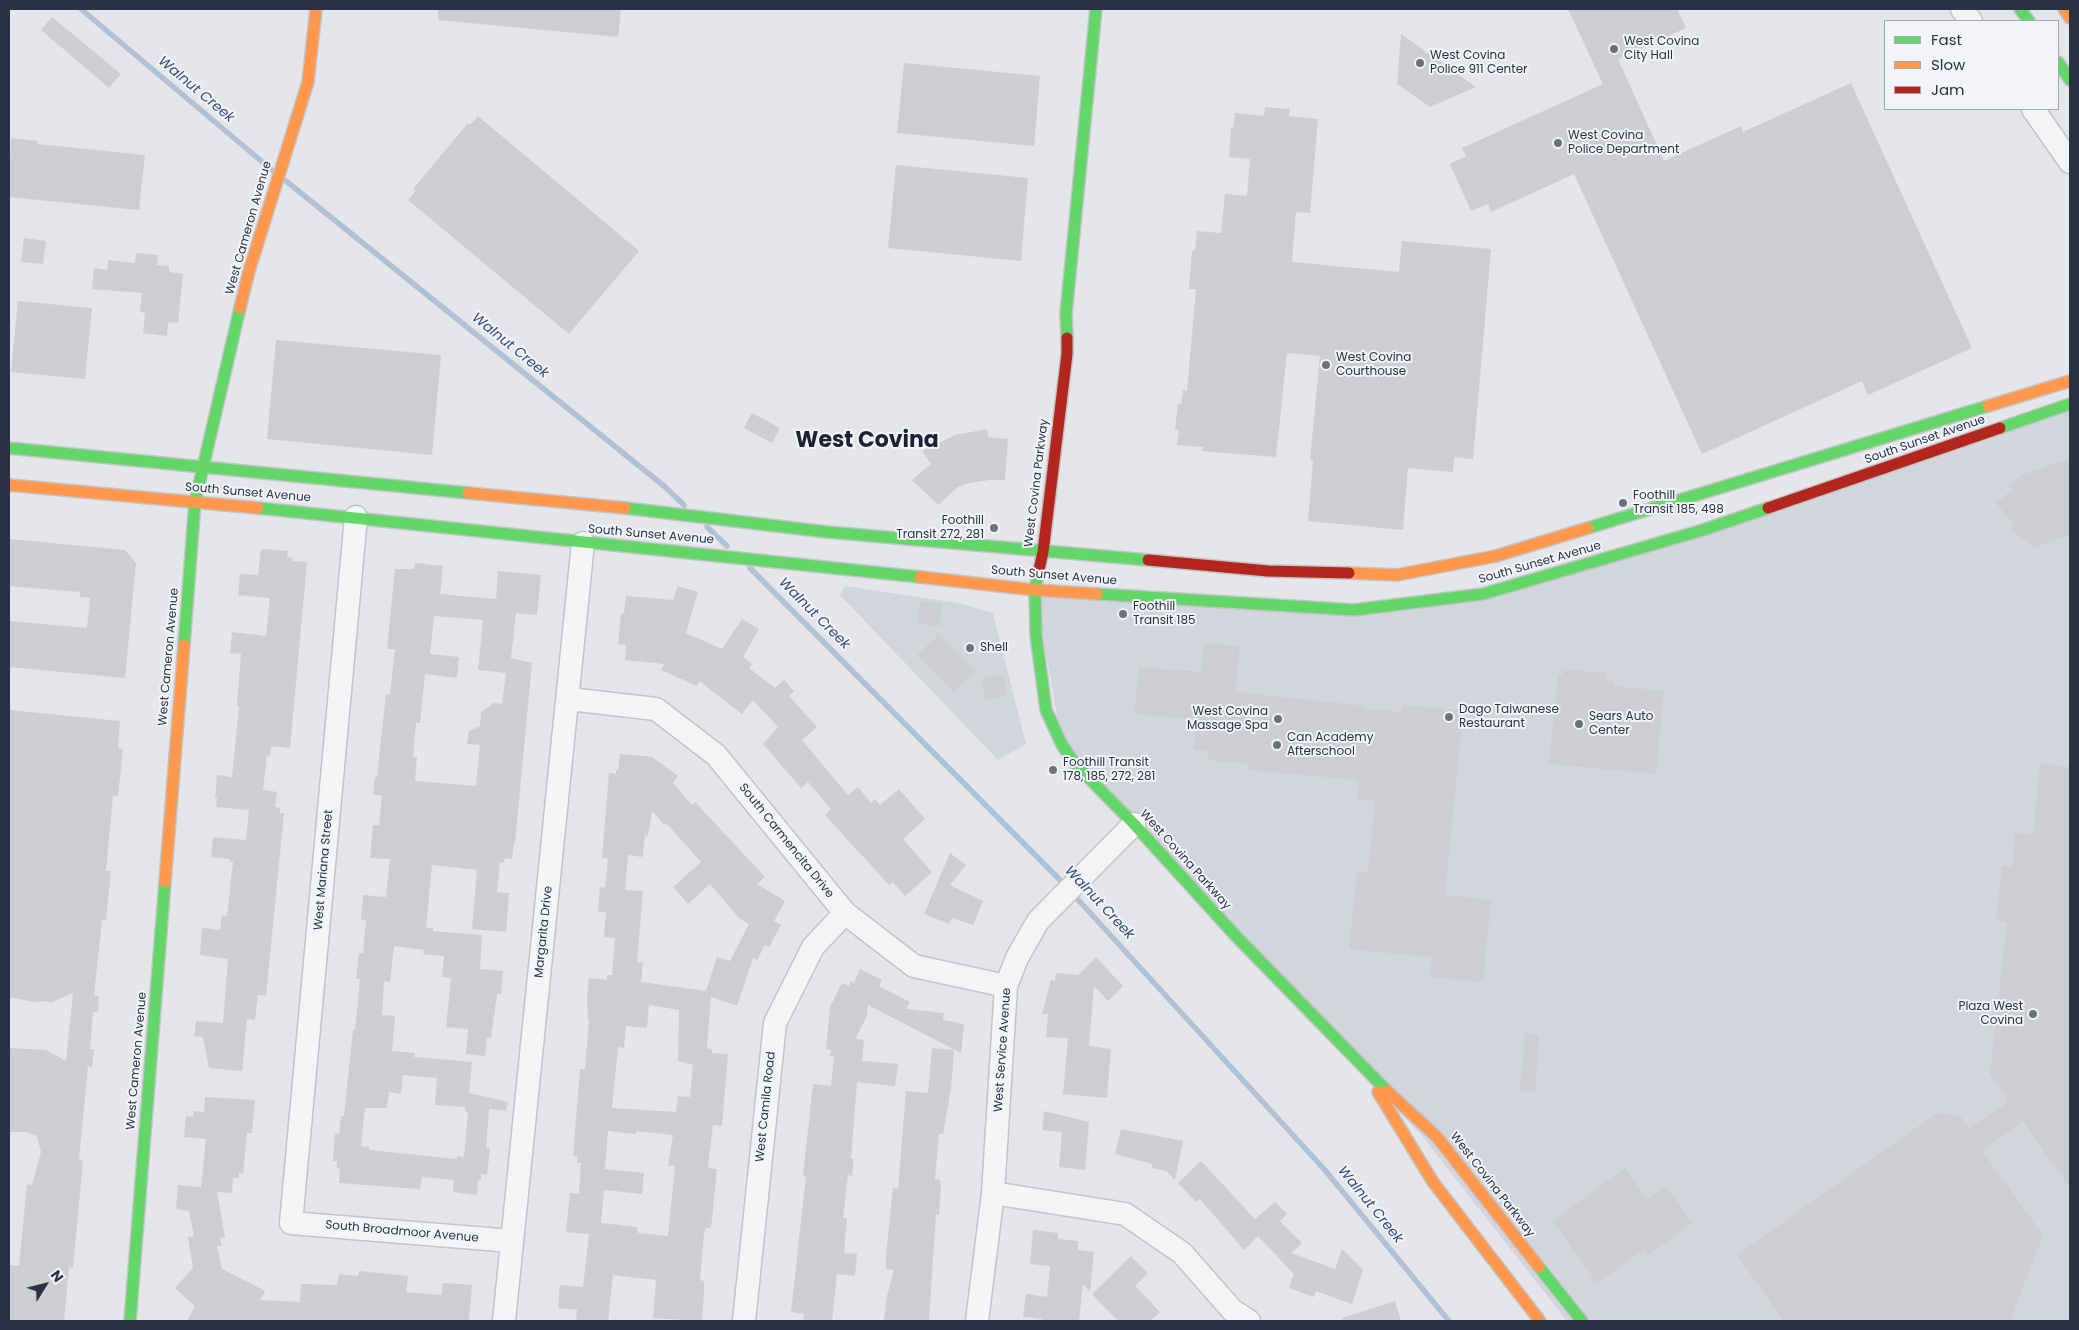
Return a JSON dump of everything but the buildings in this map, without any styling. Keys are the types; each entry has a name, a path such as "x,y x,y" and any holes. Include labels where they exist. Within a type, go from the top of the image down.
{"main road":[{"name":"West Cameron Avenue","path":"130,1321 196,502 248,271 308,82 316,9"},
{"name":"West Covina Parkway","path":"1096,9 1066,314 1067,354 1043,552 1035,590 1036,635 1046,710 1062,745 1076,765 1134,824 1234,934 1370,1075 1437,1138 1576,1320"},
{"path":"2020,9 2028,20"},
{"path":"2064,9 2070,18"},
{"path":"2059,64 2070,80"},
{"name":"South Sunset Avenue","path":"9,448 617,507 814,531 1043,552 1268,571 1397,574 1496,556 2070,381"},
{"name":"South Sunset Avenue","path":"9,485 356,517 583,543 624,545 819,564 1035,590 1354,610 1482,594 1703,530 2070,404"},
{"name":"West Covina Parkway","path":"1370,1075 1402,1138 1445,1198 1540,1321"},
{"path":"1384,1104 1411,1131 1437,1138"},
{"path":"1445,1198 1467,1206"}],"street":[{"path":"1962,9 1970,20"},
{"path":"2034,110 2070,162"},
{"name":"West Mariana Street","path":"291,1223 356,517"},
{"name":"Margarita Drive","path":"504,1321 569,699 583,543"},
{"name":"South Carmencita Drive","path":"569,699 656,709 716,756 845,913 914,966 1006,986"},
{"name":"West Service Avenue","path":"977,1321 993,1193 1006,986 1017,958 1038,921 1134,824"},
{"name":"West Camila Road","path":"744,1321 775,1023 813,947 845,913"},
{"path":"993,1193 1125,1214 1182,1254 1232,1310 1249,1321"},
{"name":"South Broadmoor Avenue","path":"291,1223 512,1241"}],"shaded area":[{"name":"Plaza West Covina","path":"2070,404 2070,1321 1567,1321 1422,1136 1062,745 1035,590 1354,610 1483,594"},
{"path":"845,586 958,603 993,613 1026,744 998,760 840,595"}],"waterway":[{"name":"Walnut Creek","path":"81,9 273,171"},
{"name":"Walnut Creek","path":"286,181 664,486 684,505"},
{"name":"Walnut Creek","path":"707,527 727,546"},
{"name":"Walnut Creek","path":"750,568 1066,886"},
{"name":"Walnut Creek","path":"1072,893 1324,1169 1449,1321"}],"traffic: fast":[{"path":"1067,338 1066,314 1096,9"},
{"path":"2020,9 2028,20"},
{"path":"2059,64 2070,80"},
{"path":"184,645 195,502 240,308"},
{"path":"2000,428 2070,404"},
{"path":"1588,528 1988,406"},
{"path":"9,448 468,493"},
{"path":"258,508 920,577"},
{"path":"625,508 827,532 1148,560"},
{"path":"1097,594 1354,610 1483,594 1703,530 1768,508"},
{"path":"1038,574 1035,590 1036,635 1046,710 1062,745 1076,765 1134,824 1234,934 1387,1091"},
{"path":"130,1321 165,882"},
{"path":"1539,1267 1582,1321"}],"traffic: slow":[{"path":"240,308 249,271 308,82 316,9"},
{"path":"2064,9 2070,18"},
{"path":"1988,406 2070,381"},
{"path":"9,485 258,508"},
{"path":"468,493 625,508"},
{"path":"1349,573 1397,575 1496,556 1588,528"},
{"path":"920,577 1035,590 1097,594"},
{"path":"165,882 184,645"},
{"path":"1387,1091 1437,1137 1539,1267"},
{"path":"1378,1092 1433,1182 1540,1321"}],"traffic: jam":[{"path":"1038,574 1043,552 1067,354 1067,338"},
{"path":"1768,508 2000,428"},
{"path":"1148,560 1268,571 1349,573"}],"place":[{"name":"West Covina City Hall","path":"1614,49"},
{"name":"West Covina Police 911 Center","path":"1420,63"},
{"name":"West Covina Police Department","path":"1558,143"},
{"name":"West Covina Courthouse","path":"1326,365"},
{"name":"Foothill Transit 185, 498","path":"1623,503"},
{"name":"Foothill Transit 272, 281","path":"994,528"},
{"name":"Foothill Transit 185","path":"1123,614"},
{"name":"Shell","path":"970,648"},
{"name":"Dago Taiwanese Restaurant","path":"1449,717"},
{"name":"West Covina Massage Spa","path":"1278,719"},
{"name":"Sears Auto Center","path":"1579,724"},
{"name":"Can Academy Afterschool","path":"1277,745"},
{"name":"Foothill Transit 178, 185, 272, 281","path":"1053,770"},
{"name":"Plaza West Covina","path":"2033,1014"}],"district":[{"name":"West Covina","path":"867,441"}]}
